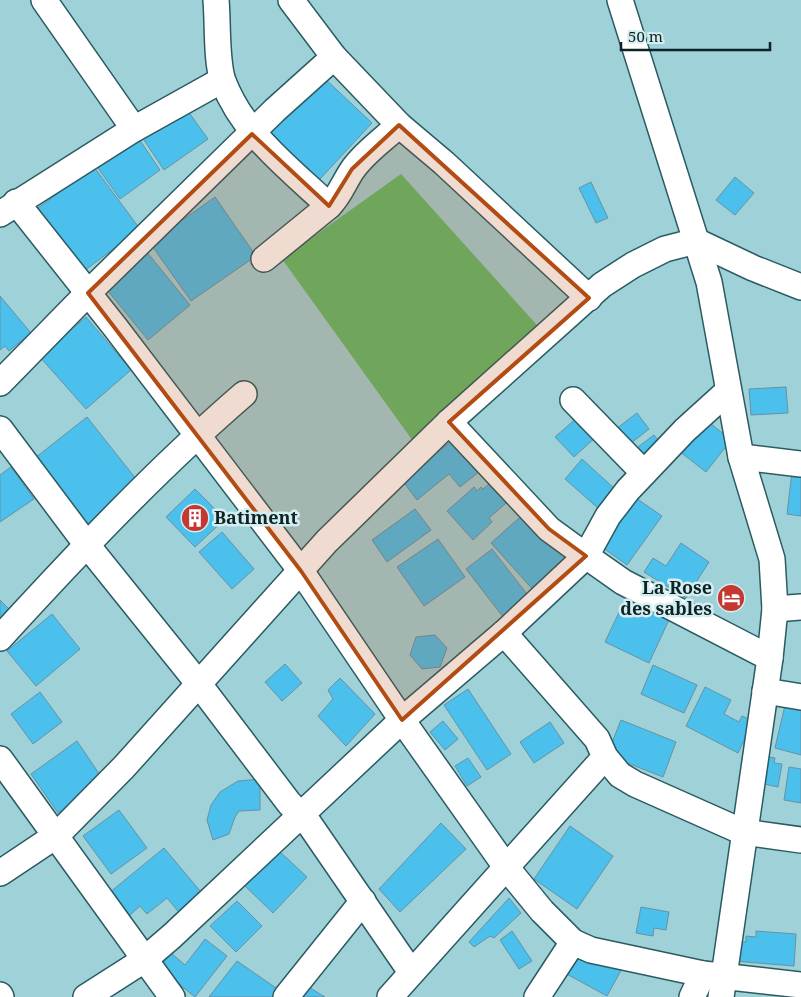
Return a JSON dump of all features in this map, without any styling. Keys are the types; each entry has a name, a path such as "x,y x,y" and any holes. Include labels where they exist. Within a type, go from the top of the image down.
{"street":[{"path":"44,0 134,129"},
{"path":"216,0 222,80 252,134 329,206"},
{"path":"620,0 708,282 727,392 741,456 772,558 775,609 770,658 743,832 716,983 692,997"},
{"path":"303,5 334,56 399,125 444,163 588,298"},
{"path":"0,383 88,292 334,56"},
{"path":"222,80 134,129 8,208 88,292 301,571 402,720 506,867 542,911 573,942 591,950 716,983 801,986"},
{"path":"264,259 276,247 329,206 337,197 352,169 399,125"},
{"path":"0,873 57,835 124,767 358,508 449,422 602,286 634,264 665,250 696,241 753,268 801,287"},
{"path":"86,997 144,960 402,720 504,633 586,556 608,516 644,473 685,430 727,392"},
{"path":"0,638 87,545 197,435 244,394"},
{"path":"573,400 644,473"},
{"path":"449,422 549,528 586,556 624,582 770,658"},
{"path":"0,429 87,545 198,683 289,803 302,815 411,972"},
{"path":"741,456 801,464"},
{"path":"775,609 801,607"},
{"path":"504,633 597,739 605,757 620,775 634,784 743,832 801,840"},
{"path":"765,691 801,697"},
{"path":"390,997 605,757"},
{"path":"0,759 57,835 172,997"},
{"path":"286,997 363,901"},
{"path":"537,997 573,942"}],"highlighted area":[{"path":"399,125 589,298 449,422 549,529 586,556 402,720 301,571 88,293 252,134 329,206 352,169"}],"green space":[{"path":"401,174 545,334 418,448 282,259"}],"building":[{"path":"322,76 372,123 319,180 269,134"},
{"path":"185,107 208,139 164,170 142,137"},
{"path":"139,139 160,170 120,199 98,168"},
{"path":"94,167 140,229 84,271 38,208"},
{"path":"735,177 754,193 735,215 716,200"},
{"path":"591,182 608,218 596,223 579,188"},
{"path":"215,197 256,256 191,301 150,243"},
{"path":"146,251 190,305 148,340 104,286"},
{"path":"0,296 31,333 9,351 5,346 0,350"},
{"path":"86,317 131,370 86,409 40,357"},
{"path":"786,387 788,413 751,415 749,389"},
{"path":"637,413 649,429 625,448 612,432"},
{"path":"579,416 597,436 574,457 555,437"},
{"path":"87,417 140,484 88,525 35,458"},
{"path":"705,419 731,440 706,472 679,451"},
{"path":"654,435 661,444 638,463 630,453"},
{"path":"454,439 480,471 460,487 449,474 417,500 402,480"},
{"path":"582,459 616,490 599,509 565,479"},
{"path":"11,467 34,499 0,522 0,475"},
{"path":"792,472 801,474 801,516 787,514"},
{"path":"495,479 512,498 489,518 492,522 473,540 447,511 474,487 477,491 481,487 483,489"},
{"name":"Batiment","path":"195,489 225,519 195,547 166,517"},
{"path":"633,496 662,516 627,565 599,545"},
{"path":"415,509 431,530 387,562 372,540"},
{"path":"528,510 571,559 535,592 491,543"},
{"path":"222,532 254,569 232,589 199,552"},
{"path":"438,539 465,577 424,606 397,567"},
{"path":"681,543 709,562 686,598 644,572 653,558 666,566"},
{"path":"492,549 530,598 504,618 466,569"},
{"path":"630,589 674,609 649,663 605,642"},
{"path":"0,600 11,611 0,625"},
{"path":"52,614 80,649 36,686 7,651"},
{"path":"435,635 447,648 440,667 422,669 410,655 416,637"},
{"path":"285,664 302,683 282,701 265,682"},
{"path":"653,665 697,685 684,713 641,694"},
{"path":"340,678 375,714 346,746 318,716 333,699 328,690"},
{"path":"705,687 731,700 724,714 739,722 742,716 753,721 738,753 686,726"},
{"path":"468,689 511,754 487,770 444,705"},
{"path":"40,692 62,722 33,744 11,714"},
{"path":"786,701 801,705 801,755 775,748"},
{"path":"621,720 676,742 663,777 607,755"},
{"path":"443,721 458,739 445,750 430,732"},
{"path":"550,722 564,743 534,763 520,742"},
{"path":"77,741 104,781 58,813 31,774"},
{"path":"761,755 775,758 774,763 782,764 778,787 755,782"},
{"path":"468,758 481,777 467,786 455,766"},
{"path":"789,767 801,769 801,803 784,800"},
{"path":"260,779 260,810 239,811 229,834 213,840 207,820 211,805 220,792 238,781"},
{"path":"119,810 147,848 111,874 83,836"},
{"path":"441,823 466,849 400,912 379,889"},
{"path":"570,826 613,856 577,909 534,879"},
{"path":"164,848 206,898 183,917 167,898 147,914 140,906 128,917 109,893"},
{"path":"279,851 307,877 273,913 245,886"},
{"path":"509,898 521,913 494,938 490,936 474,947 469,942"},
{"path":"237,901 262,926 236,952 210,926"},
{"path":"641,907 669,912 666,930 654,928 653,936 636,933"},
{"path":"512,931 532,961 519,969 500,940"},
{"path":"756,931 796,934 794,966 733,961 735,941 746,942 746,936 756,937"},
{"path":"205,939 227,956 195,997 159,968 171,953 185,965"},
{"path":"573,951 624,965 607,996 561,971"},
{"path":"237,961 279,990 274,997 209,997"},
{"path":"304,984 325,997 296,997"}],"place":[{"name":"Batiment","path":"195,518"},
{"name":"La Rose des sables","path":"731,598"}]}
